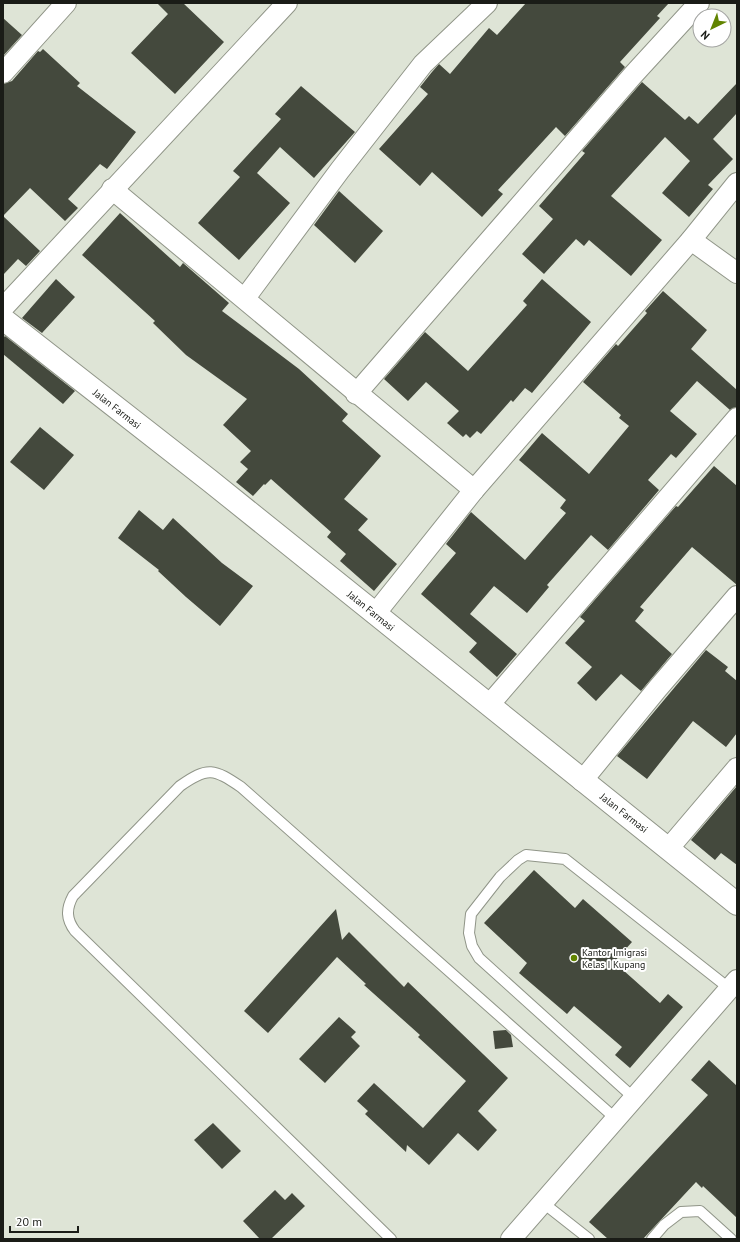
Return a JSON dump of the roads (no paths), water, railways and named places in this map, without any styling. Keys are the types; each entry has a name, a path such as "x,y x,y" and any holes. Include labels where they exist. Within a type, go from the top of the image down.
{"street":[{"path":"3,73 66,3"},
{"path":"3,308 112,189 287,3"},
{"path":"245,298 340,170 424,64 487,3"},
{"path":"356,394 623,87 699,3"},
{"path":"375,614 474,490 691,240 737,183"},
{"path":"112,189 245,298 356,394 474,490"},
{"path":"691,240 737,273"},
{"name":"Jalan Farmasi","path":"3,319 209,480 737,904"},
{"path":"489,705 737,418"},
{"path":"582,781 658,688 737,596"},
{"path":"669,848 737,768"},
{"path":"511,1239 733,984"}],"lane":[{"path":"391,1239 75,931 70,923 67,913 68,906 73,896 180,786 196,775 210,772 219,773 241,787 615,1118"},
{"path":"634,1098 478,958 468,933 471,914 500,877 518,860 526,856 565,859 733,984"},
{"path":"542,1202 589,1239"},
{"path":"652,1239 664,1225 681,1212 700,1210 731,1239"}],"place":[{"name":"Kantor Imigrasi Kelas I Kupang","path":"574,958"}]}
